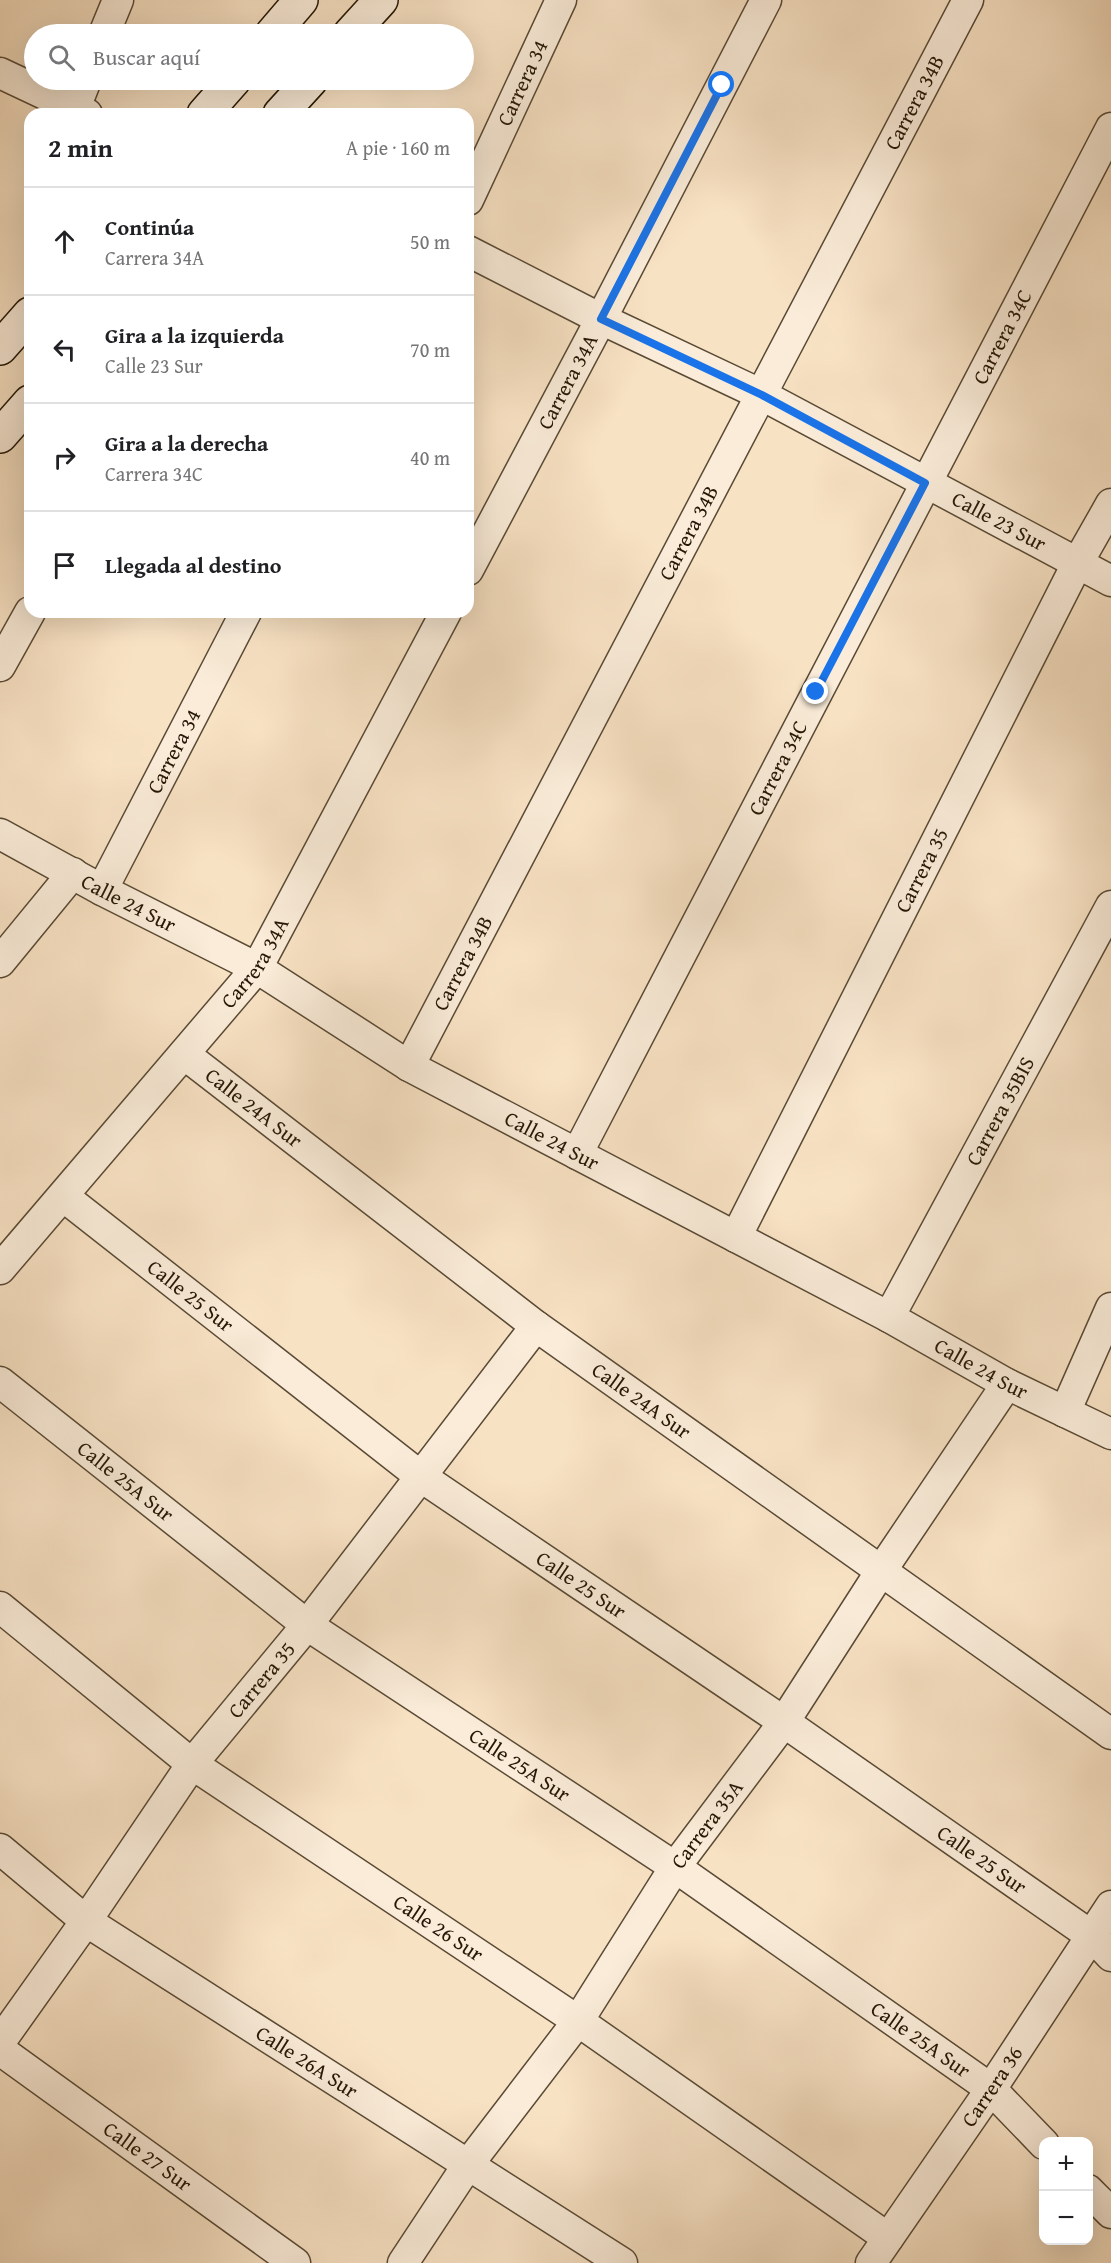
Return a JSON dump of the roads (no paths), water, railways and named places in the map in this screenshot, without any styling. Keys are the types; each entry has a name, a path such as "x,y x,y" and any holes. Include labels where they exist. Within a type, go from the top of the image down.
{"main road":[{"path":"281,24 301,0"},
{"path":"359,24 381,0"},
{"path":"209,108 225,90"},
{"path":"285,108 301,90"},
{"path":"0,348 24,321"},
{"path":"0,436 24,409"}],"street":[{"path":"108,24 118,0"},
{"name":"Carrera 34","path":"474,187 561,0"},
{"name":"Carrera 34A","path":"474,559 766,0"},
{"name":"Carrera 34B","path":"410,1066 968,0"},
{"path":"0,73 24,84"},
{"path":"36,90 75,108"},
{"path":"81,108 84,90"},
{"name":"Carrera 34C","path":"577,1154 1111,128"},
{"name":"Calle 23 Sur","path":"474,254 601,319 762,395 1111,581"},
{"name":"Carrera 35","path":"736,1237 1077,564 1111,504"},
{"path":"0,666 27,618"},
{"name":"Carrera 34","path":"102,890 243,618"},
{"name":"Carrera 34A","path":"0,1269 257,968 443,618"},
{"name":"Calle 24 Sur","path":"0,834 102,890 257,968 410,1066 890,1317 1006,1384 1111,1434"},
{"path":"0,962 73,873"},
{"name":"Carrera 35BIS","path":"890,1317 1111,906"},
{"name":"Calle 24A Sur","path":"184,1054 536,1326 1111,1734"},
{"name":"Calle 25 Sur","path":"63,1196 420,1476 784,1722 1102,1946"},
{"path":"1065,1412 1111,1308"},
{"name":"Carrera 35","path":"0,2042 87,1921 192,1764 307,1625 536,1326"},
{"name":"Calle 25A Sur","path":"0,1382 307,1625 675,1867 991,2089 1039,2139"},
{"name":"Carrera 35A","path":"403,2263 467,2166 578,2021 675,1867 784,1722 881,1571 1006,1384"},
{"name":"Calle 26 Sur","path":"0,1607 192,1764 578,2021 888,2238"},
{"name":"Calle 26A Sur","path":"0,1849 87,1921 622,2263"},
{"name":"Carrera 36","path":"871,2263 991,2089 1102,1946 1111,1906"},
{"name":"Calle 27 Sur","path":"0,2050 295,2263"},
{"path":"1090,2191 1111,2213"}]}
